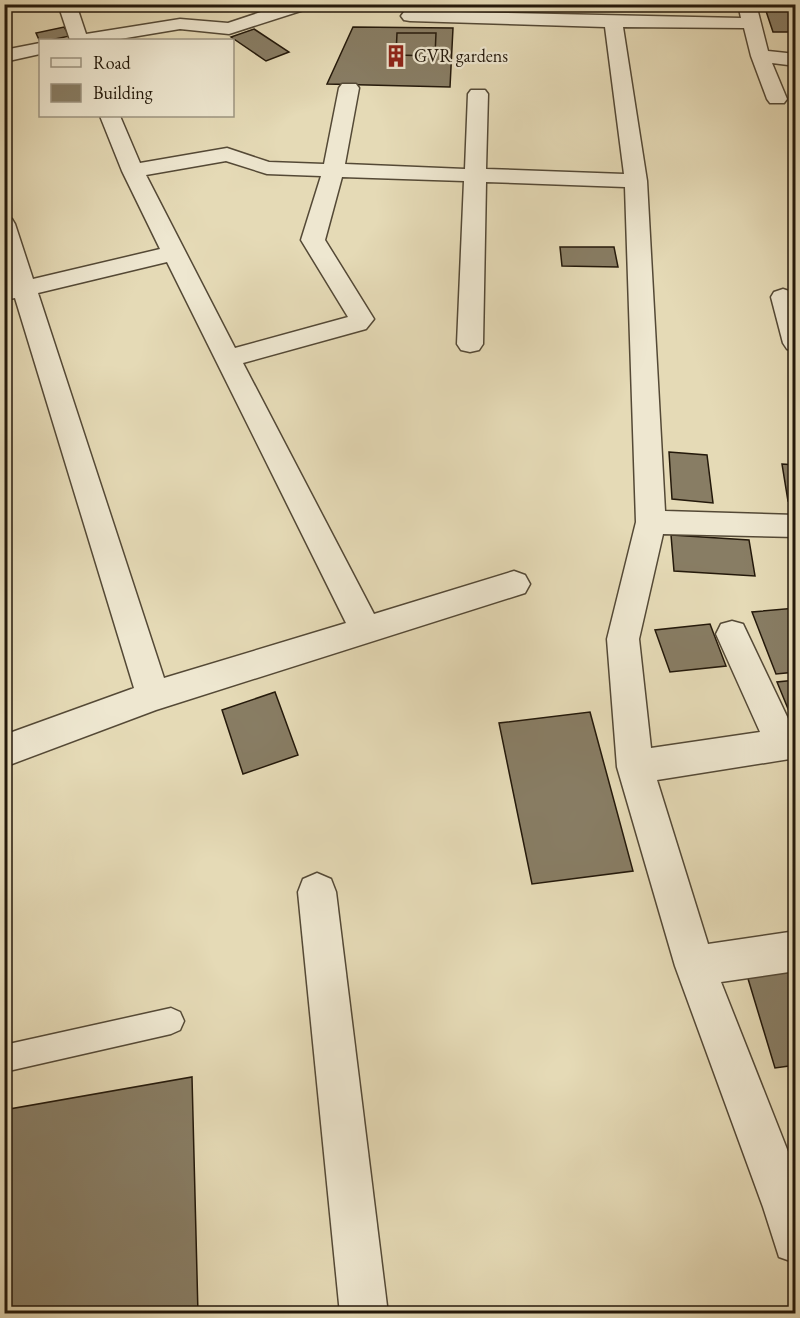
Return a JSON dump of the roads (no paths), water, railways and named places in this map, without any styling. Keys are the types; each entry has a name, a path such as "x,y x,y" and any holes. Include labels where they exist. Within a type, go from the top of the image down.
{"street":[{"path":"67,4 79,39"},
{"path":"92,39 180,24 229,29 304,4"},
{"path":"747,4 760,56 777,99"},
{"path":"410,16 613,22 752,23"},
{"path":"613,22 636,181 651,522 623,639 635,767 695,966 792,1217"},
{"path":"4,56 39,49"},
{"path":"760,56 795,60"},
{"path":"228,359 362,320 313,240 333,171 349,88"},
{"path":"470,344 478,94"},
{"path":"110,117 133,171 366,630"},
{"path":"133,171 227,154 267,168 636,181"},
{"path":"4,224 15,290 153,696"},
{"path":"15,290 174,253"},
{"path":"783,297 795,344"},
{"path":"651,522 795,526"},
{"path":"4,751 153,696 514,584"},
{"path":"635,767 789,743 732,634"},
{"path":"317,892 364,1314"},
{"path":"695,966 795,951"}],"lane":[{"path":"4,1059 171,1021"}],"place":[{"name":"GVR gardens","path":"396,56"}]}
